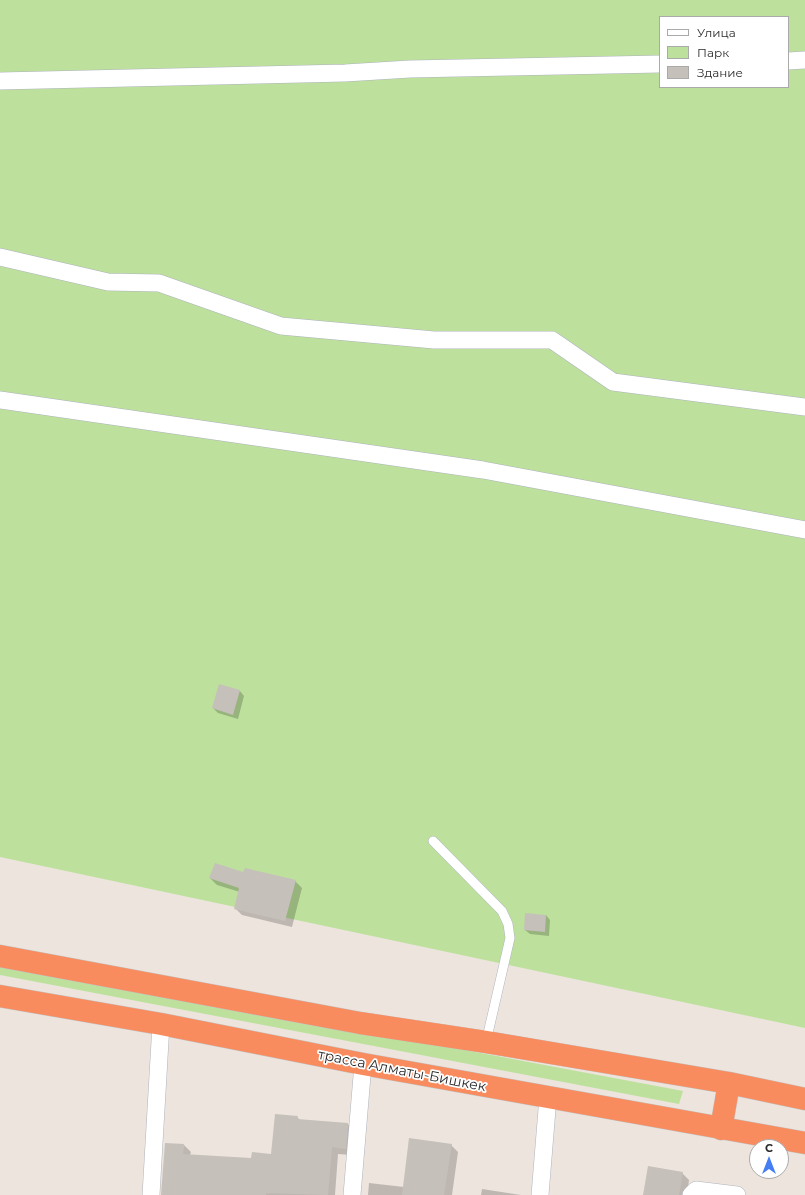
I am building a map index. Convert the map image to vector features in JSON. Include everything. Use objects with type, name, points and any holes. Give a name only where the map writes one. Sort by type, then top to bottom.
[{"type":"highway","points":[[0,956],[360,1023],[486,1042],[729,1083],[805,1099]]},
{"type":"highway","name":"трасса Алматы-Бишкек","points":[[0,996],[161,1024],[363,1064],[805,1143]]},
{"type":"highway","points":[[721,1129],[729,1083]]},
{"type":"street","points":[[789,61],[805,60]]},
{"type":"street","points":[[0,81],[345,73],[410,69],[659,64]]},
{"type":"street","points":[[0,257],[108,282],[159,283],[281,326],[434,340],[552,340],[613,382],[805,407]]},
{"type":"street","points":[[0,400],[483,470],[805,530]]},
{"type":"street","points":[[151,1195],[161,1024]]},
{"type":"street","points":[[352,1195],[363,1064]]},
{"type":"street","points":[[540,1195],[548,1097]]},
{"type":"street","points":[[691,1195],[696,1190],[737,1195]]},
{"type":"lane","points":[[433,841],[502,911],[508,924],[510,938],[486,1042]]},
{"type":"green space","points":[[0,0],[805,0],[805,1028],[0,857]]},
{"type":"green space","points":[[0,964],[683,1091],[679,1104],[0,975]]},
{"type":"building","points":[[219,684],[240,690],[233,715],[212,708]]},
{"type":"building","points":[[215,863],[243,872],[245,868],[296,880],[285,921],[234,909],[239,888],[209,878]]},
{"type":"building","points":[[525,913],[546,915],[545,932],[524,930]]},
{"type":"building","points":[[275,1114],[298,1116],[297,1119],[348,1123],[346,1149],[332,1147],[328,1195],[266,1193],[266,1195],[161,1195],[165,1143],[184,1144],[183,1154],[251,1158],[252,1152],[271,1154]]},
{"type":"building","points":[[409,1138],[452,1144],[444,1195],[402,1195]]},
{"type":"building","points":[[648,1166],[683,1172],[679,1195],[643,1195]]}]
